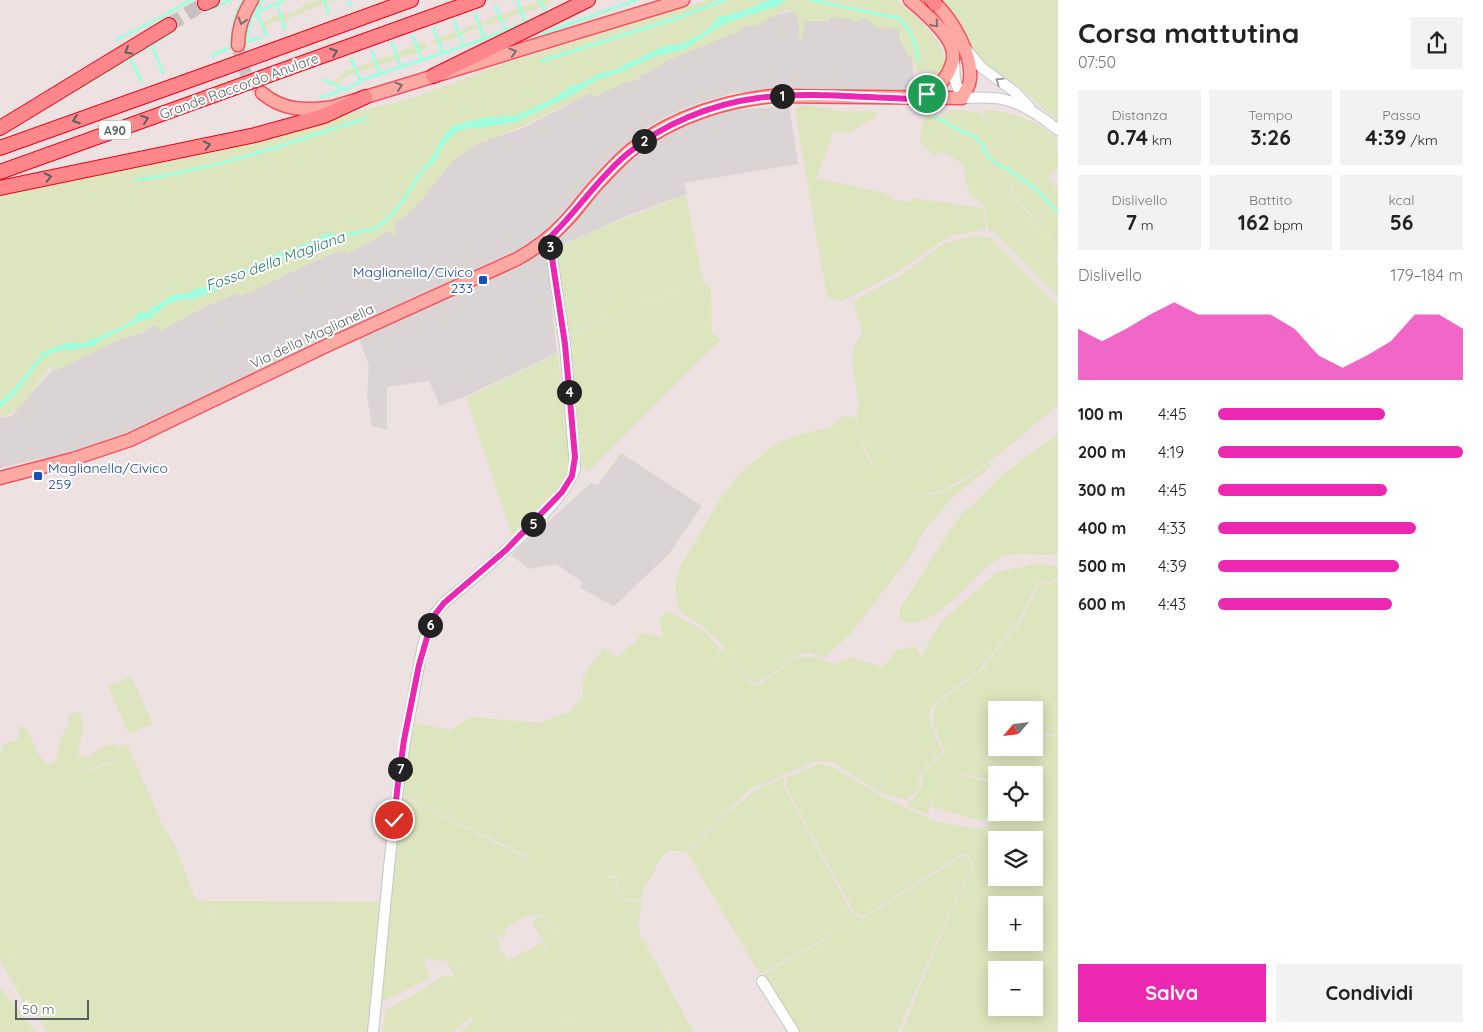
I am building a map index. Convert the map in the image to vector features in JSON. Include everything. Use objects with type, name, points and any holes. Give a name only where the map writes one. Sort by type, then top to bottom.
[{"type":"highway","name":"Grande Raccordo Anulare","points":[[0,148],[411,0]]},
{"type":"highway","name":"Grande Raccordo Anulare","points":[[0,172],[478,0]]},
{"type":"highway","points":[[433,76],[588,0]]},
{"type":"highway","points":[[0,128],[169,25]]},
{"type":"highway","points":[[0,188],[255,135],[324,116],[365,97]]},
{"type":"main road","points":[[238,45],[242,17],[252,0]]},
{"type":"main road","points":[[262,93],[284,106],[303,110],[333,107],[683,0]]},
{"type":"main road","points":[[910,0],[928,16],[948,41],[959,50]]},
{"type":"main road","points":[[933,1],[951,23],[959,50],[970,74],[969,85],[962,98]]},
{"type":"main road","points":[[915,99],[930,92],[939,85],[948,74],[959,50]]},
{"type":"main road","name":"Via della Maglianella","points":[[0,478],[73,459],[130,440],[328,345],[517,259],[549,238],[624,156],[652,136],[685,119],[725,105],[773,96],[962,98]]},
{"type":"street","points":[[959,50],[1015,92],[1035,113]]},
{"type":"street","name":"Via della Maglianella","points":[[962,98],[1000,98],[1018,104],[1035,113],[1058,130]]},
{"type":"street","points":[[373,1032],[398,783],[419,665],[429,626],[435,613],[444,603],[506,550],[562,492],[570,481],[575,468],[565,344],[549,238]]},
{"type":"street","points":[[762,982],[794,1032]]},
{"type":"shaded area","points":[[322,0],[335,0],[288,19],[275,21],[263,27],[261,25],[272,17],[293,12],[305,4]]},
{"type":"shaded area","points":[[542,0],[553,1],[542,7],[514,15],[504,21],[499,21],[489,26],[485,24],[485,21],[490,18]]},
{"type":"shaded area","points":[[708,0],[897,0],[923,24],[940,45],[945,56],[945,66],[937,77],[915,88],[914,84],[932,75],[929,70],[917,72],[913,57],[908,56],[899,38],[900,30],[879,29],[865,18],[855,22],[849,19],[830,17],[829,21],[805,21],[802,41],[798,41],[799,24],[794,13],[791,10],[777,13],[775,17],[767,17],[767,21],[759,25],[743,26],[743,29],[738,32],[664,62],[656,69],[640,76],[640,78],[628,83],[627,81],[593,97],[590,93],[518,128],[475,145],[451,163],[413,210],[393,223],[397,234],[394,236],[390,231],[382,234],[381,237],[347,254],[345,250],[327,256],[241,296],[239,293],[201,309],[161,331],[155,324],[142,333],[121,339],[58,370],[48,368],[22,404],[15,410],[0,417],[0,193],[406,100],[494,67]]},
{"type":"shaded area","points":[[938,0],[1058,0],[1058,122],[1020,87],[983,63],[959,25]]},
{"type":"shaded area","points":[[796,11],[894,21],[903,28],[912,50],[914,90],[799,90],[733,93],[699,103],[669,115],[645,128],[604,164],[554,223],[531,242],[517,250],[242,378],[126,435],[70,452],[0,468],[0,418],[11,416],[55,367],[208,302],[387,232],[420,201],[455,158],[472,144],[519,130],[592,92],[721,36],[773,15]]},
{"type":"shaded area","points":[[479,22],[483,22],[483,27],[432,44],[439,37],[463,30],[470,25],[474,26]]},
{"type":"shaded area","points":[[423,42],[427,45],[426,49],[363,70],[361,73],[345,78],[339,85],[334,83],[346,71],[386,56],[388,57]]},
{"type":"shaded area","points":[[802,105],[840,111],[878,112],[876,117],[849,132],[834,132],[816,178],[889,194],[893,200],[910,202],[912,198],[983,208],[986,230],[953,235],[894,274],[842,301],[827,297],[795,109]]},
{"type":"shaded area","points":[[789,106],[798,164],[684,183],[687,194],[629,215],[560,246],[559,235],[628,161],[654,142],[683,126],[704,118],[736,110]]},
{"type":"shaded area","points":[[951,109],[980,113],[989,121],[981,110],[1013,114],[1041,127],[1058,141],[1056,148],[1058,150],[1058,167],[1048,177],[1058,190],[1058,258],[1053,239],[1012,194],[1012,176],[1010,194],[1053,240],[1058,266],[1058,297],[994,232],[988,230],[986,210],[981,202],[971,197],[963,165],[948,154],[939,152],[933,156],[920,141],[925,111],[938,120]]},
{"type":"shaded area","points":[[686,195],[703,281],[711,289],[712,333],[721,339],[588,472],[585,467],[578,470],[568,357],[573,346],[569,336],[698,283],[568,335],[552,254],[559,247],[606,226]]},
{"type":"shaded area","points":[[976,236],[991,238],[1058,307],[1058,405],[995,457],[959,481],[927,494],[911,493],[921,495],[932,495],[942,492],[962,482],[989,463],[992,466],[955,495],[926,528],[908,559],[870,609],[850,634],[825,657],[809,653],[799,654],[776,672],[757,683],[748,679],[719,641],[701,625],[682,613],[676,599],[675,585],[681,565],[719,501],[737,476],[774,445],[791,437],[830,427],[844,416],[855,417],[867,458],[878,472],[864,446],[856,415],[859,406],[852,360],[854,347],[862,333],[852,302],[900,276],[944,243]]},
{"type":"shaded area","points":[[549,248],[557,353],[464,397],[440,406],[429,381],[387,387],[387,430],[372,426],[367,395],[369,365],[358,337]]},
{"type":"shaded area","points":[[558,353],[568,446],[568,471],[561,486],[512,535],[466,398]]},
{"type":"shaded area","points":[[1058,434],[1058,553],[1043,555],[1021,553],[998,559],[933,616],[909,623],[903,621],[900,618],[899,610],[963,512],[979,499],[1003,474]]},
{"type":"shaded area","points":[[621,453],[702,506],[668,555],[614,606],[580,588],[582,582],[556,564],[529,569],[511,555],[591,483],[598,485]]},
{"type":"shaded area","points":[[1043,563],[1058,568],[1058,576],[1053,581],[1037,584],[1018,622],[979,670],[934,703],[929,714],[931,726],[942,751],[920,774],[919,788],[907,800],[881,793],[832,762],[816,761],[749,790],[686,852],[669,850],[658,862],[652,876],[644,886],[641,900],[621,899],[616,876],[607,857],[606,859],[615,876],[608,876],[607,874],[607,877],[615,878],[620,900],[642,902],[638,925],[642,941],[637,946],[644,940],[693,1032],[686,1032],[682,1027],[684,1032],[670,1032],[678,1026],[676,1026],[669,1032],[551,1032],[582,1013],[549,1032],[461,1032],[474,1020],[472,1016],[452,1032],[383,1032],[386,1010],[429,986],[441,977],[456,977],[449,967],[467,958],[450,966],[442,958],[434,962],[432,957],[424,960],[430,978],[379,1003],[401,796],[531,860],[534,857],[531,858],[402,795],[413,723],[451,730],[472,717],[539,723],[569,712],[583,696],[582,678],[603,648],[619,658],[629,645],[634,646],[641,633],[663,637],[659,619],[668,611],[706,632],[720,650],[715,669],[721,650],[725,650],[740,673],[757,686],[779,672],[795,657],[817,657],[833,664],[853,657],[882,667],[898,650],[915,646],[921,657],[941,622],[997,572]],"holes":[[[530,914],[533,917],[538,914],[543,915],[556,928],[563,925],[556,929],[541,916],[533,920],[546,947],[547,954],[542,942],[508,961],[499,949],[499,941],[495,936],[481,943],[495,934],[498,937],[502,935],[504,937],[507,936],[504,929]]]},
{"type":"shaded area","points":[[1058,580],[1058,735],[1043,734],[1043,701],[988,701],[988,756],[1006,756],[1001,766],[988,766],[988,779],[948,772],[988,782],[987,819],[978,820],[933,807],[929,797],[930,808],[928,814],[907,806],[922,787],[922,774],[945,752],[932,720],[936,704],[982,670],[1021,621],[1039,585]]},
{"type":"shaded area","points":[[131,676],[153,724],[129,734],[108,686]]},
{"type":"shaded area","points":[[75,712],[80,713],[83,717],[78,755],[89,757],[101,748],[114,744],[118,747],[119,758],[119,747],[127,744],[163,826],[175,846],[196,901],[205,901],[214,912],[212,919],[215,911],[206,901],[380,902],[376,960],[367,1032],[46,1032],[32,1003],[25,1005],[0,960],[17,957],[0,959],[0,752],[2,752],[3,744],[16,741],[20,735],[18,729],[21,727],[28,731],[35,749],[48,765],[57,760],[60,741],[69,722],[67,716]],"holes":[[[119,758],[106,765],[60,780]]]},
{"type":"shaded area","points":[[1058,736],[1058,1023],[1056,1032],[902,1032],[947,920],[974,864],[967,855],[962,854],[864,916],[857,914],[786,787],[786,778],[818,764],[831,766],[883,797],[938,822],[982,829],[989,824],[990,821],[1043,821],[1043,766],[1003,766],[1007,756],[1043,756],[1043,737]]},
{"type":"shaded area","points":[[784,778],[784,787],[850,910],[861,919],[760,974],[687,853],[730,811],[754,791]]},
{"type":"shaded area","points":[[963,856],[967,857],[972,865],[946,919],[898,1032],[797,1032],[767,978],[761,976],[862,919]]},
{"type":"shaded area","points":[[0,987],[36,1032],[0,1032]]},
{"type":"water","points":[[769,0],[791,0],[785,1],[779,6],[722,25],[685,49],[657,56],[621,72],[599,79],[570,96],[516,122],[481,128],[469,128],[456,132],[443,146],[435,162],[428,167],[427,163],[432,158],[445,134],[455,126],[481,118],[518,115],[601,73],[615,70],[663,47],[680,45],[711,27],[720,16],[729,16],[734,12],[739,12]]},
{"type":"water","points":[[329,232],[335,234],[336,241],[326,242],[234,279],[217,290],[204,295],[166,305],[151,318],[140,321],[97,342],[97,345],[51,353],[41,360],[17,392],[0,407],[0,402],[39,357],[49,349],[70,341],[81,344],[94,337],[97,338],[134,320],[139,312],[148,313],[152,307],[162,303],[167,298],[205,287],[224,276],[246,270],[269,257],[320,238]]},
{"type":"waterway","points":[[116,40],[190,0]]},
{"type":"waterway","points":[[210,10],[230,0]]},
{"type":"waterway","points":[[213,56],[231,47],[234,23],[244,0]]},
{"type":"waterway","points":[[260,39],[260,37],[246,42],[251,19],[263,0]]},
{"type":"waterway","points":[[258,14],[260,11],[284,0]]},
{"type":"waterway","points":[[324,0],[329,13]]},
{"type":"waterway","points":[[348,0],[351,5]]},
{"type":"waterway","points":[[517,0],[525,22]]},
{"type":"waterway","points":[[540,0],[546,13]]},
{"type":"waterway","points":[[559,7],[572,0]]},
{"type":"waterway","points":[[541,34],[636,0]]},
{"type":"waterway","points":[[542,61],[677,18],[725,0]]},
{"type":"waterway","name":"Fosso della Magliana","points":[[811,0],[898,18],[910,31],[918,60]]},
{"type":"waterway","points":[[277,4],[285,29]]},
{"type":"waterway","points":[[495,6],[506,30]]},
{"type":"waterway","points":[[347,89],[362,80],[473,43],[551,12]]},
{"type":"waterway","points":[[257,14],[267,36]]},
{"type":"waterway","points":[[475,14],[484,38]]},
{"type":"waterway","points":[[454,21],[464,46]]},
{"type":"waterway","points":[[434,29],[443,53]]},
{"type":"waterway","points":[[63,98],[173,32]]},
{"type":"waterway","points":[[413,36],[422,60]]},
{"type":"waterway","points":[[392,43],[401,67]]},
{"type":"waterway","points":[[152,45],[163,73]]},
{"type":"waterway","points":[[372,51],[380,74]]},
{"type":"waterway","points":[[130,58],[142,82]]},
{"type":"waterway","points":[[352,59],[360,81]]},
{"type":"waterway","points":[[324,80],[346,90]]},
{"type":"waterway","points":[[322,97],[337,92],[342,88]]},
{"type":"waterway","name":"Fosso della Magliana","points":[[936,117],[974,136],[982,144],[987,155],[997,164],[1035,188],[1058,212]]},
{"type":"waterway","points":[[136,180],[224,162],[282,146],[367,118]]},
{"type":"waterway","name":"Fosso della Magliana","points":[[332,237],[365,231],[375,228],[382,223],[396,209],[425,167],[430,164]]},
{"type":"tunnel","points":[[169,25],[205,3]]},
{"type":"tunnel","points":[[238,45],[245,71],[252,83],[262,93]]},
{"type":"place","name":"Maglianella/Civico 233","points":[[483,280]]},
{"type":"place","name":"Maglianella/Civico 259","points":[[38,476]]},
{"type":"route","points":[[394,820],[404,740],[419,665],[433,617],[444,603],[531,526],[568,485],[575,468],[565,344],[549,238],[598,183],[636,146],[685,119],[719,106],[773,96],[915,99],[927,94]]}]
